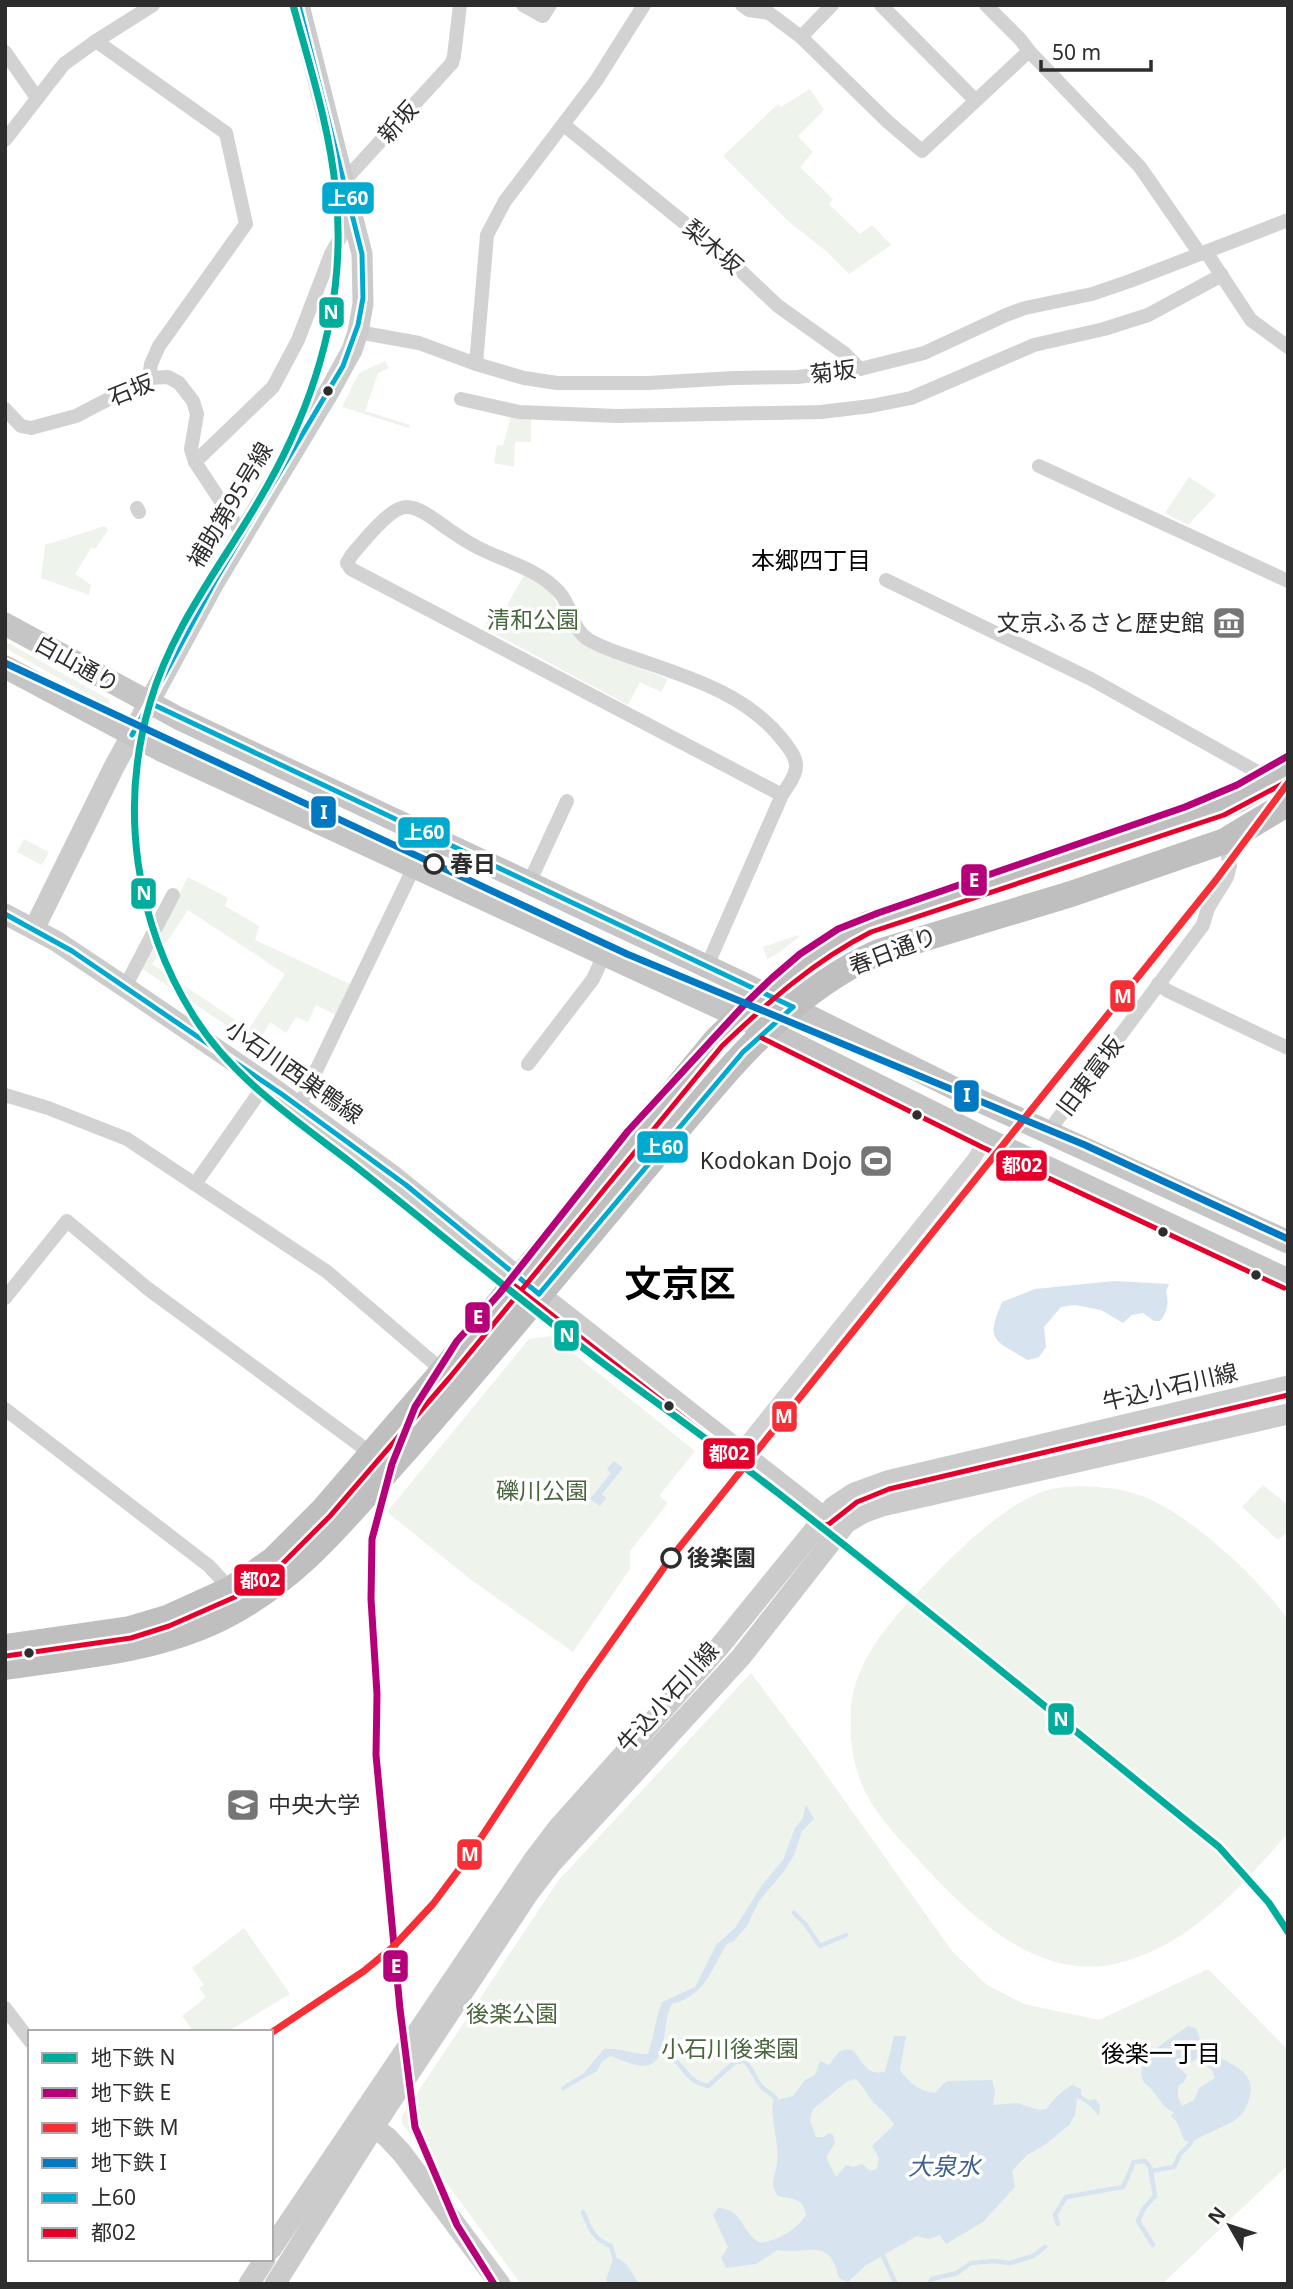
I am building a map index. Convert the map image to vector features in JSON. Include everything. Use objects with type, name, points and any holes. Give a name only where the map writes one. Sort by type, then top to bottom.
[{"type":"highway","name":"春日通り","points":[[5,1647],[130,1629],[275,1586],[323,1544],[437,1415],[530,1286],[711,1046],[764,994],[818,951],[867,924],[1170,825],[1283,780]]},
{"type":"highway","name":"春日通り","points":[[5,1667],[152,1644],[198,1628],[237,1598],[264,1568],[289,1546],[443,1371],[530,1286],[743,1052],[793,1007],[838,973],[879,952],[1072,894],[1225,841],[1288,803]]},
{"type":"main road","name":"補助第95号線","points":[[34,929],[132,735],[243,535],[337,378],[358,332],[363,304],[363,270],[344,181],[299,5]]},
{"type":"main road","name":"白山通り","points":[[5,624],[150,703],[793,1007],[1048,1132],[1288,1242]]},
{"type":"main road","name":"白山通り","points":[[5,667],[132,735],[740,1017],[986,1139],[1288,1280]]},
{"type":"main road","name":"小石川西巣鴨線","points":[[5,914],[34,929],[125,987],[299,1106],[406,1185],[832,1523]]},
{"type":"main road","name":"牛込小石川線","points":[[273,2246],[366,2122],[550,1865],[741,1657],[832,1523],[833,1507],[854,1493],[887,1481],[1288,1386]]},
{"type":"main road","name":"牛込小石川線","points":[[832,1523],[883,1506],[1288,1413]]},
{"type":"main road","name":"牛込小石川線","points":[[275,2284],[366,2122]]},
{"type":"main road","points":[[366,2122],[402,2152],[500,2284]]},
{"type":"main road","points":[[248,2284],[264,2261]]},
{"type":"street","points":[[5,140],[64,64],[153,5]]},
{"type":"street","name":"新坂","points":[[344,181],[452,63],[460,5]]},
{"type":"street","points":[[523,5],[543,16],[550,5]]},
{"type":"street","points":[[476,364],[487,235],[505,201],[596,81],[644,5]]},
{"type":"street","points":[[742,5],[749,10],[769,13],[801,37],[888,122],[922,151],[1029,51]]},
{"type":"street","points":[[801,37],[832,5]]},
{"type":"street","points":[[881,5],[975,100]]},
{"type":"street","points":[[986,5],[1140,167],[1222,275],[1251,320],[1288,347]]},
{"type":"street","points":[[96,41],[226,133],[246,224],[159,346],[151,364],[149,378]]},
{"type":"street","points":[[5,52],[37,98]]},
{"type":"street","name":"梨木坂","points":[[564,125],[725,256],[778,306],[844,353],[860,369]]},
{"type":"street","points":[[243,535],[195,462],[273,387],[298,340],[331,254],[352,215]]},
{"type":"street","name":"菊坂","points":[[358,332],[419,343],[524,378],[557,383],[648,383],[797,377],[860,369],[924,353],[1025,308],[1092,293],[1288,220]]},
{"type":"street","points":[[461,399],[519,412],[617,416],[821,412],[870,406],[911,398],[1034,345],[1104,329],[1148,315],[1222,275]]},
{"type":"street","name":"石坂","points":[[5,409],[21,426],[31,428],[76,416],[149,378],[168,377],[179,383],[193,401],[197,414],[191,449],[195,462]]},
{"type":"street","points":[[1039,466],[1288,581]]},
{"type":"street","points":[[707,966],[782,795],[795,772],[796,764],[792,752],[781,738],[736,699],[704,683],[589,640],[576,629],[566,602],[558,590],[535,573],[474,546],[418,509],[406,507],[394,511],[351,556],[348,563],[351,569],[782,795]]},
{"type":"street","points":[[886,580],[1091,679],[1283,780]]},
{"type":"street","points":[[529,883],[568,801]]},
{"type":"street","points":[[299,1106],[429,836]]},
{"type":"street","name":"旧東富坂","points":[[1048,1132],[1203,925],[1208,908],[1227,877],[1230,866],[1225,841]]},
{"type":"street","points":[[125,987],[173,895]]},
{"type":"street","points":[[528,1064],[593,979],[604,954]]},
{"type":"street","points":[[1158,984],[1288,1048]]},
{"type":"street","points":[[195,1184],[266,1083]]},
{"type":"street","points":[[5,1095],[48,1108],[127,1139],[326,1271],[443,1371]]},
{"type":"street","points":[[740,1451],[974,1159],[986,1139]]},
{"type":"street","points":[[5,1298],[67,1221],[69,1226],[147,1288],[372,1454]]},
{"type":"street","points":[[5,1409],[209,1566],[237,1598]]},
{"type":"street","points":[[5,2008],[28,2038]]},
{"type":"green space","points":[[810,89],[824,110],[798,136],[813,152],[800,167],[833,199],[829,204],[860,234],[872,225],[891,245],[849,274],[826,251],[788,221],[723,156],[778,104],[781,107]]},
{"type":"green space","points":[[385,361],[389,368],[378,373],[365,411],[410,425],[409,428],[342,407],[359,373]]},
{"type":"green space","points":[[511,415],[531,417],[531,442],[515,442],[514,467],[494,463],[497,445],[503,446]]},
{"type":"green space","points":[[1189,477],[1216,495],[1188,525],[1165,513]]},
{"type":"green space","points":[[105,526],[108,530],[95,549],[91,548],[75,574],[91,585],[89,595],[41,578],[45,545]]},
{"type":"green space","name":"清和公園","points":[[524,575],[550,591],[574,635],[620,660],[668,679],[661,692],[640,682],[628,705],[484,628],[492,612],[501,616]]},
{"type":"green space","points":[[5,641],[110,700],[108,706],[5,648]]},
{"type":"green space","points":[[24,839],[49,852],[42,865],[17,852]]},
{"type":"green space","points":[[188,877],[228,898],[225,906],[259,926],[255,940],[350,984],[336,1015],[316,1005],[308,1022],[296,1017],[286,1033],[270,1022],[257,1046],[141,968]],"holes":[[[188,910],[285,974],[249,1029],[152,964]]]},
{"type":"green space","points":[[798,935],[799,937],[767,959],[763,947]]},
{"type":"green space","name":"礫川公園","points":[[552,1336],[695,1451],[659,1496],[668,1503],[630,1551],[630,1569],[573,1652],[470,1579],[387,1512],[529,1339]]},
{"type":"green space","points":[[1263,1485],[1288,1505],[1288,1532],[1278,1540],[1242,1507]]},
{"type":"green space","points":[[1080,1486],[1110,1488],[1139,1495],[1178,1515],[1241,1566],[1288,1620],[1288,1833],[1232,1894],[1189,1930],[1141,1956],[1114,1964],[1084,1966],[1056,1962],[1028,1952],[1002,1937],[934,1877],[874,1807],[857,1769],[850,1727],[855,1686],[863,1666],[885,1630],[928,1582],[977,1534],[1005,1512],[1048,1490]]},
{"type":"green space","name":"小石川後楽園","points":[[751,1673],[952,1951],[987,1985],[1024,2004],[1099,2020],[1208,1969],[1288,2050],[1288,2165],[1163,2283],[521,2284],[402,2123],[402,2116],[558,1881]]},
{"type":"green space","points":[[244,1928],[290,1994],[230,2030],[192,2030],[182,2016],[206,1997],[199,1988],[204,1985],[192,1968]]},
{"type":"water","points":[[1114,1281],[1169,1284],[1166,1291],[1167,1307],[1160,1321],[1154,1321],[1143,1313],[1132,1315],[1123,1323],[1101,1310],[1075,1305],[1061,1307],[1044,1327],[1046,1347],[1039,1357],[1028,1360],[996,1338],[994,1325],[1002,1302],[1035,1289]]},
{"type":"water","points":[[614,1461],[623,1468],[602,1494],[606,1498],[600,1506],[590,1499],[611,1473],[607,1469]]},
{"type":"water","points":[[806,1805],[814,1819],[802,1831],[794,1855],[759,1901],[747,1926],[734,1941],[727,1944],[706,1981],[693,1994],[672,2004],[663,2046],[654,2063],[645,2066],[632,2064],[610,2056],[602,2062],[597,2071],[562,2091],[561,2087],[584,2073],[604,2049],[648,2054],[662,2002],[695,1987],[716,1945],[735,1928],[762,1885],[783,1860],[795,1828],[803,1818]]},
{"type":"water","points":[[1188,2026],[1196,2028],[1205,2048],[1245,2074],[1251,2091],[1246,2107],[1237,2118],[1191,2143],[1184,2140],[1177,2122],[1171,2116],[1174,2113],[1164,2106],[1145,2083],[1141,2073],[1148,2057]],"holes":[[[1197,2059],[1212,2070],[1215,2078],[1199,2088],[1194,2100],[1182,2106],[1178,2097],[1178,2086],[1184,2082],[1187,2075],[1179,2068]]]},
{"type":"water","name":"大泉水","points":[[894,2036],[906,2036],[900,2070],[919,2088],[935,2093],[948,2081],[992,2080],[995,2091],[993,2105],[1017,2103],[1039,2110],[1046,2109],[1059,2094],[1072,2085],[1081,2089],[1081,2095],[1088,2100],[1095,2099],[1100,2105],[1099,2116],[1077,2098],[1075,2115],[1069,2125],[1027,2155],[1012,2171],[1015,2187],[983,2222],[946,2244],[940,2235],[929,2239],[917,2236],[866,2265],[848,2282],[839,2278],[835,2264],[829,2256],[823,2251],[815,2250],[777,2250],[756,2264],[726,2268],[721,2258],[728,2247],[713,2215],[718,2208],[733,2212],[750,2234],[761,2243],[786,2234],[806,2215],[800,2202],[778,2196],[774,2188],[778,2157],[773,2101],[793,2096],[805,2080],[815,2075],[820,2061],[829,2065],[842,2051],[854,2051],[869,2070],[885,2072]],"holes":[[[856,2079],[894,2125],[872,2146],[879,2158],[877,2169],[870,2171],[862,2164],[853,2167],[846,2165],[836,2177],[826,2157],[835,2143],[833,2135],[829,2133],[824,2137],[816,2137],[810,2120],[813,2109],[848,2081]]]},
{"type":"water","points":[[614,2257],[626,2265],[639,2284],[607,2284],[606,2279]]},
{"type":"waterway","points":[[794,1913],[820,1946],[846,1935]]},
{"type":"waterway","points":[[660,2054],[675,2060],[693,2080],[708,2086],[735,2062],[744,2061],[759,2084],[776,2099]]},
{"type":"waterway","points":[[1151,2171],[1174,2167],[1180,2154],[1191,2143]]},
{"type":"waterway","points":[[1058,2224],[1055,2215],[1066,2197],[1123,2187],[1134,2162],[1145,2161],[1150,2167],[1155,2196],[1144,2208],[1138,2221],[1153,2245]]},
{"type":"waterway","points":[[583,2212],[593,2233],[600,2241],[611,2246],[614,2257]]},
{"type":"waterway","points":[[929,2284],[932,2279],[957,2273],[971,2263],[1010,2263],[1033,2256],[1045,2247]]},
{"type":"waterway","points":[[883,2256],[896,2284]]},
{"type":"metro line","name":"N","points":[[293,5],[319,98],[333,169],[338,234],[336,274],[322,354],[295,430],[258,502],[183,624],[159,676],[150,703],[135,783],[138,863],[157,942],[173,979],[208,1037],[264,1095],[604,1364],[834,1537],[1219,1847],[1269,1903],[1288,1932]]},
{"type":"metro line","name":"I","points":[[5,663],[627,954],[1085,1145],[1288,1239]]},
{"type":"metro line","name":"E","points":[[494,2284],[457,2225],[415,2127],[400,2009],[376,1755],[377,1694],[371,1599],[372,1539],[392,1464],[415,1407],[457,1341],[499,1294],[628,1131],[745,1004],[800,954],[838,929],[1185,807],[1237,785],[1288,756]]},
{"type":"metro line","name":"M","points":[[273,2032],[364,1971],[393,1947],[433,1904],[469,1856],[584,1681],[670,1559],[1216,880],[1288,783]]},
{"type":"transit line","name":"上60","points":[[132,735],[215,581],[343,366],[358,325],[363,298],[362,254],[299,5]]},
{"type":"transit line","name":"上60","points":[[150,703],[793,1007]]},
{"type":"transit line","name":"都02","points":[[6,1656],[131,1638],[169,1626],[235,1597],[279,1567],[330,1516],[450,1377],[722,1046],[774,998],[830,956],[871,932],[1224,815],[1288,781]]},
{"type":"transit line","name":"上60","points":[[5,914],[72,951],[283,1095],[406,1185],[539,1294]]},
{"type":"transit line","name":"上60","points":[[539,1294],[743,1052],[793,1007]]},
{"type":"transit line","name":"都02","points":[[762,1038],[982,1147],[1284,1288]]},
{"type":"transit line","name":"都02","points":[[515,1286],[822,1526],[829,1524],[857,1502],[889,1489],[1288,1395]]},
{"type":"place","name":"文京ふるさと歴史館","points":[[1229,623]]},
{"type":"place","name":"春日","points":[[434,864]]},
{"type":"place","name":"Kodokan Dojo","points":[[876,1161]]},
{"type":"place","name":"後楽園","points":[[671,1558]]},
{"type":"place","name":"中央大学","points":[[243,1805]]},
{"type":"district","name":"本郷四丁目","points":[[811,561]]},
{"type":"district","name":"文京区","points":[[680,1284]]},
{"type":"district","name":"後楽一丁目","points":[[1161,2054]]},
{"type":"park label","name":"後楽公園","points":[[512,2014]]}]
